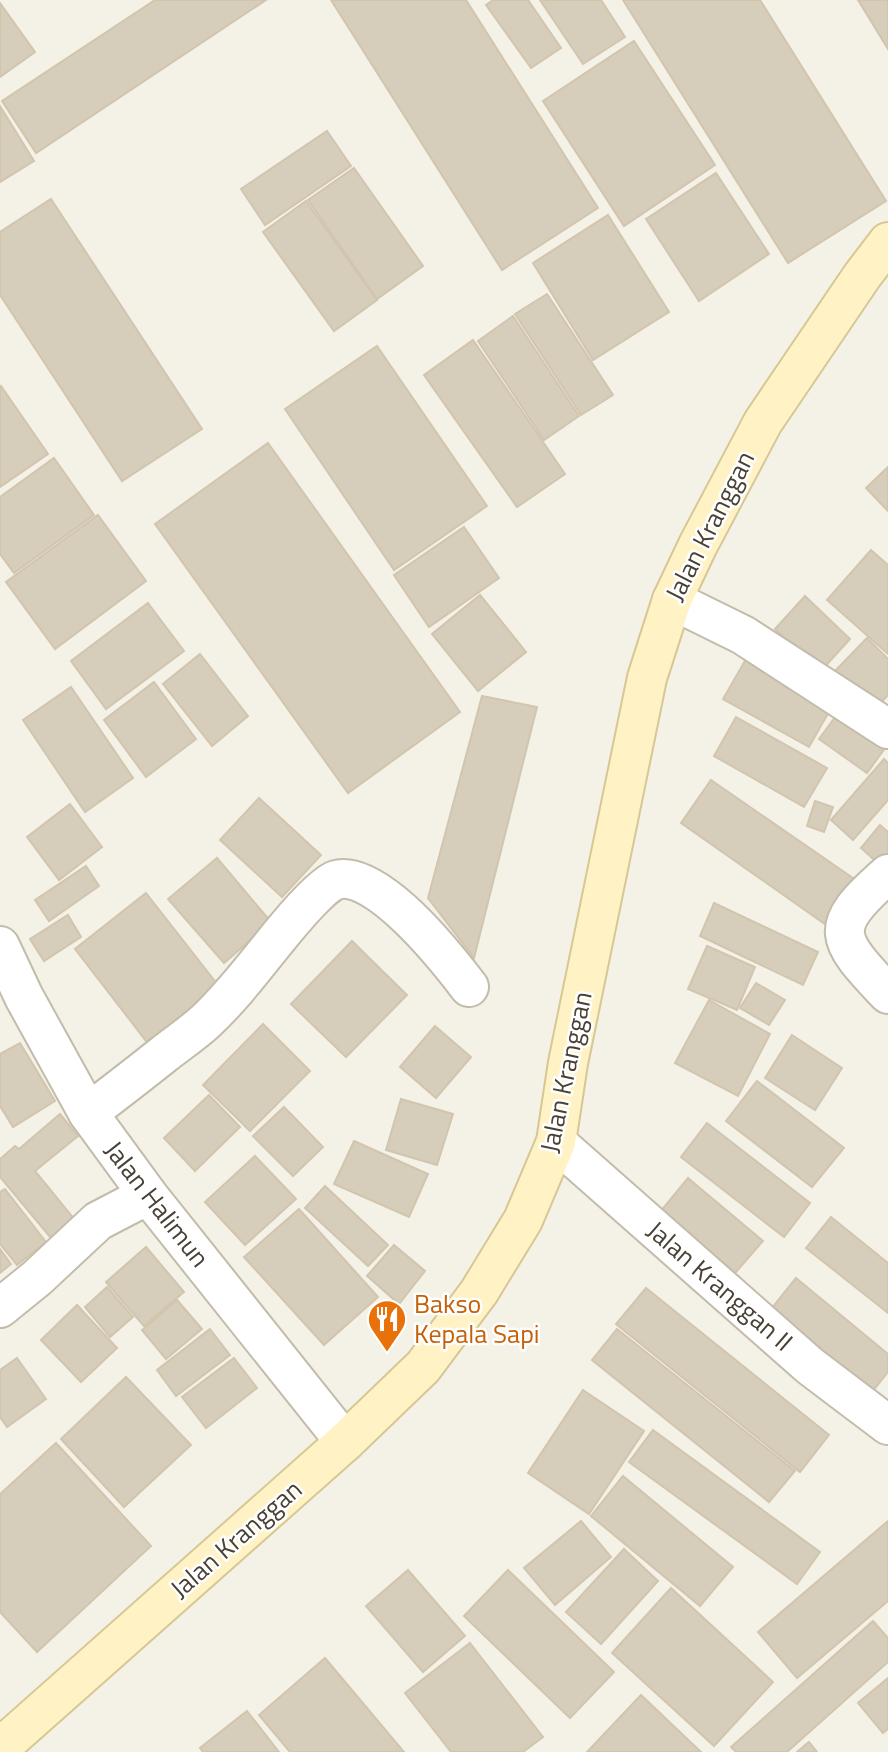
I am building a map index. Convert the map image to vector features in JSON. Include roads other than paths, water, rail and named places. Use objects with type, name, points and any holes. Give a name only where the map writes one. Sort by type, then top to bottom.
[{"type":"main road","name":"Jalan Kranggan","points":[[0,1748],[345,1442],[422,1367],[479,1292],[523,1220],[556,1142],[568,1063],[647,678],[672,600],[763,422],[862,276],[888,243]]},
{"type":"street","points":[[672,600],[744,635],[888,729]]},
{"type":"street","points":[[888,874],[854,906],[845,921],[846,944],[857,961],[888,994]]},
{"type":"street","points":[[88,1113],[204,1023],[229,998],[290,922],[315,896],[336,880],[355,880],[369,885],[397,906],[470,987]]},
{"type":"street","name":"Jalan Halimun","points":[[0,946],[12,1005],[148,1195],[345,1442]]},
{"type":"street","name":"Jalan Kranggan II","points":[[556,1142],[810,1366],[888,1425]]},
{"type":"street","points":[[0,1308],[98,1222],[148,1195]]},
{"type":"place","name":"Bakso Kepala Sapi","points":[[387,1353]]}]
